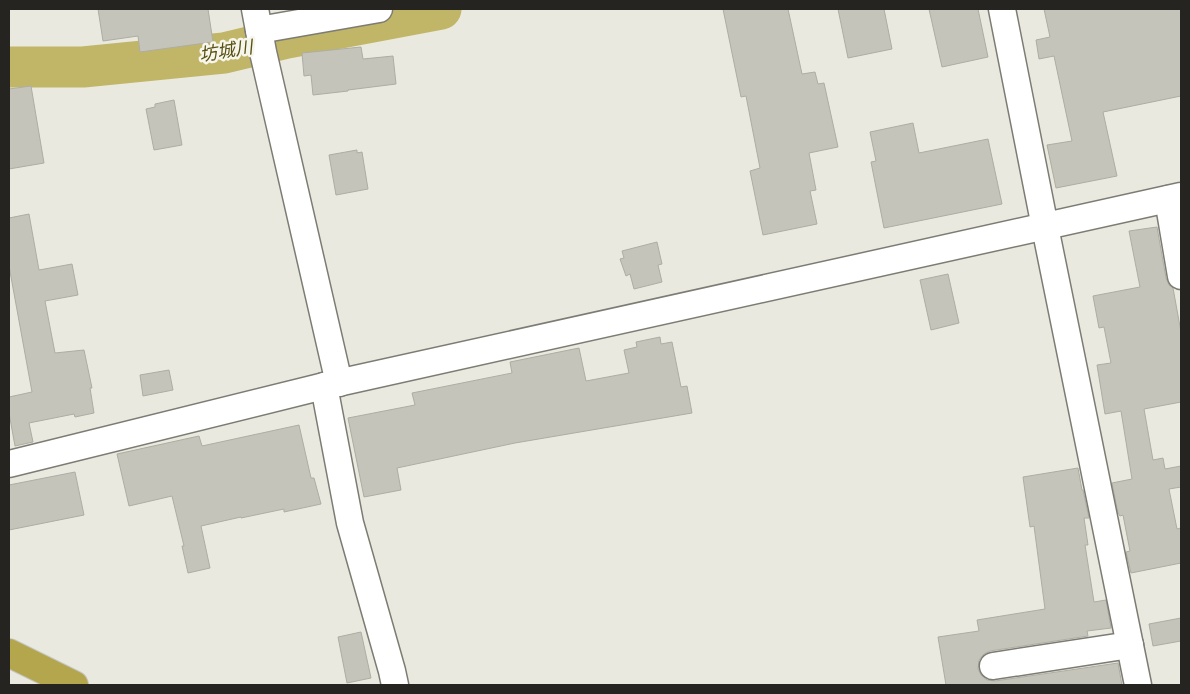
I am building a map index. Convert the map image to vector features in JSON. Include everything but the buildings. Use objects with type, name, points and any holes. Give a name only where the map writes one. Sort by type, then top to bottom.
[{"type":"highway","points":[[9,653],[74,685]]},
{"type":"street","points":[[379,9],[260,33],[332,384],[350,523],[395,685]]},
{"type":"street","points":[[1002,9],[1138,685]]},
{"type":"street","points":[[9,464],[332,384],[1174,198],[1181,276]]},
{"type":"street","points":[[993,666],[1130,645]]},
{"type":"waterway","name":"坊城川","points":[[9,67],[83,67],[224,53],[287,38],[441,9]]}]
